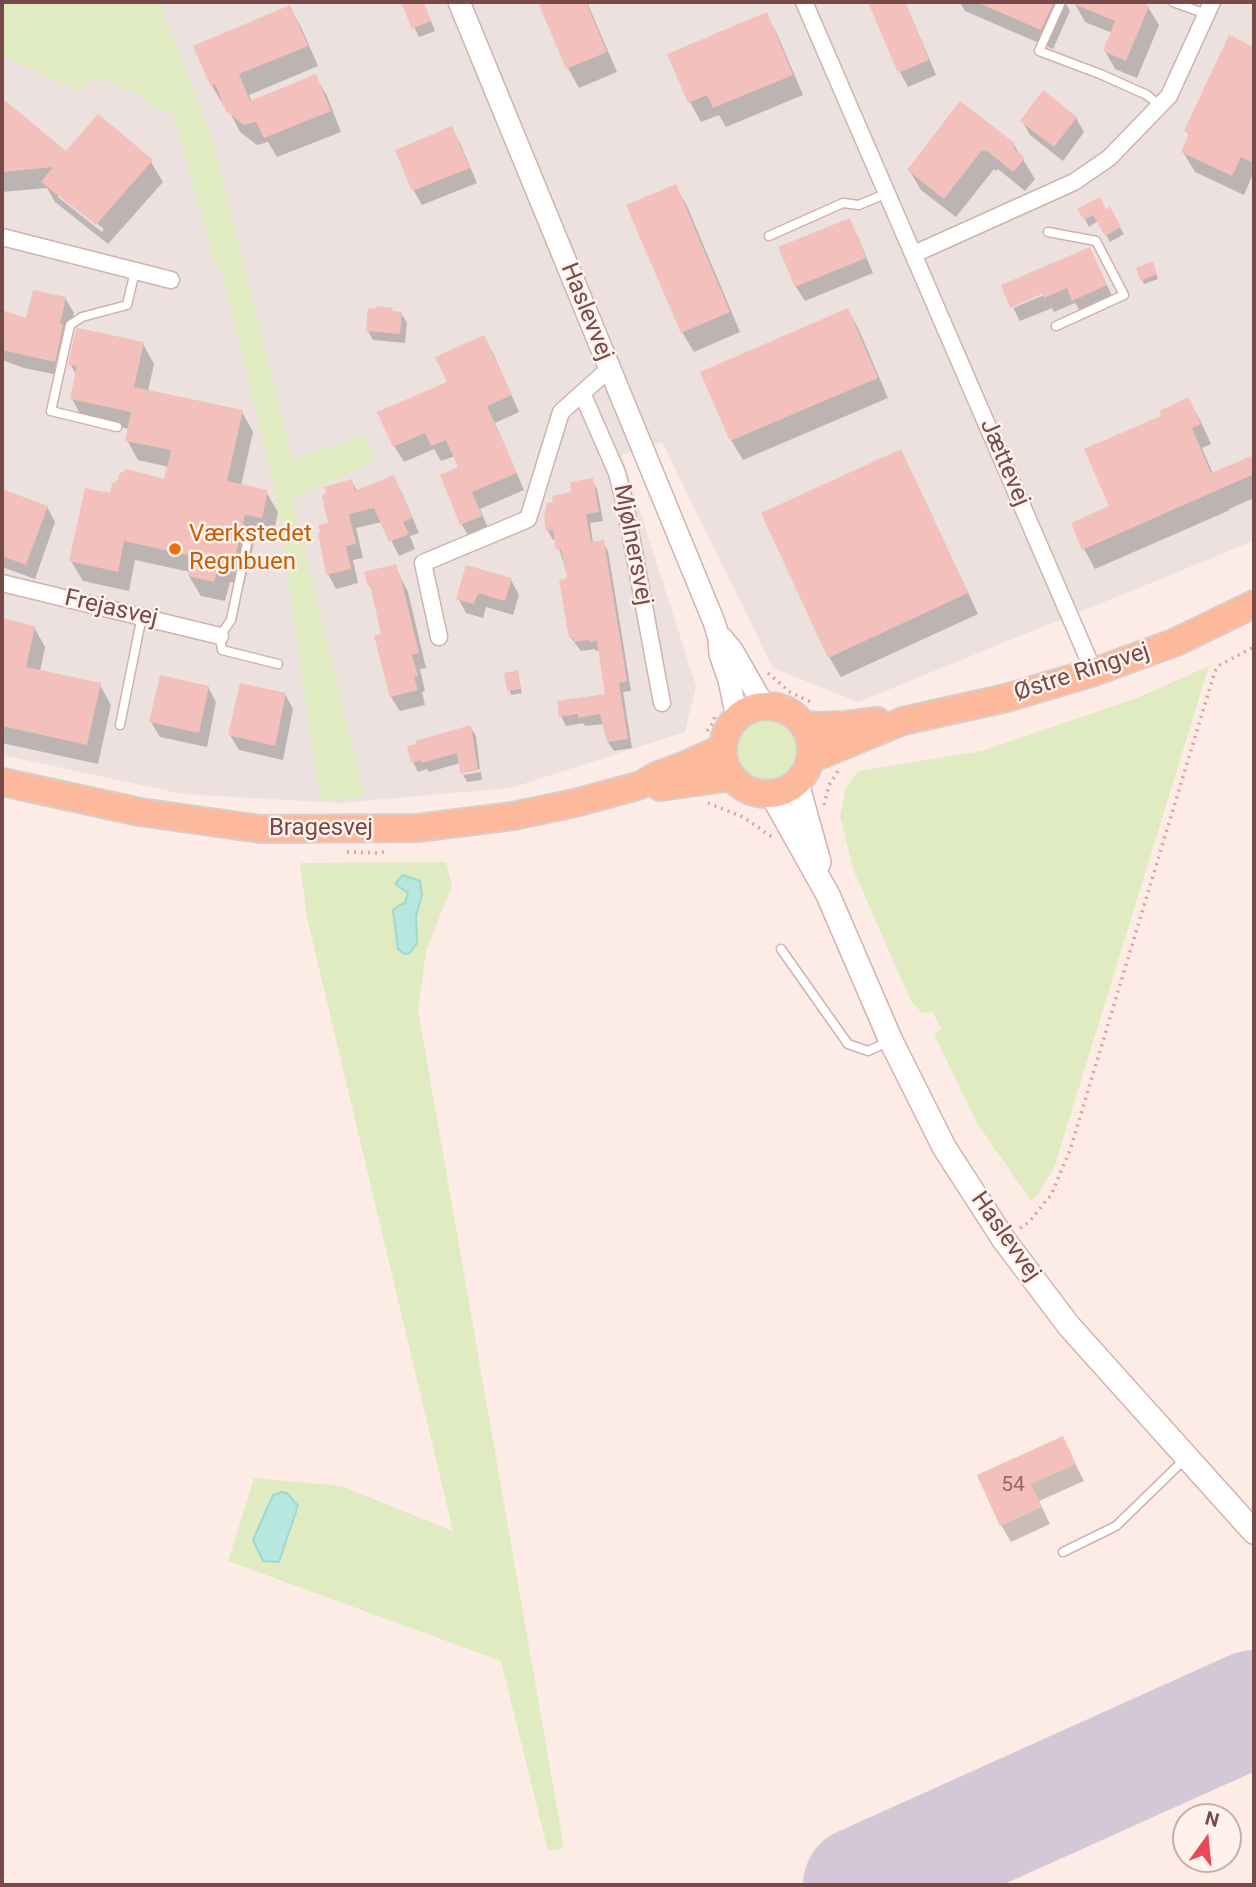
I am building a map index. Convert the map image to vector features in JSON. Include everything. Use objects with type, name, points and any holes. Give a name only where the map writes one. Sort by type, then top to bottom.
[{"type":"main road","name":"Østre Ringvej","points":[[811,759],[903,721],[1006,698],[1094,672],[1176,642],[1254,604]]},
{"type":"main road","points":[[764,706],[811,715],[811,759],[806,772],[786,791],[772,795],[757,794],[743,788],[732,777],[713,742],[727,732],[727,711],[745,712],[764,706]]},
{"type":"main road","name":"Østre Ringvej","points":[[811,715],[820,726],[903,721]]},
{"type":"main road","name":"Bragesvej","points":[[2,782],[140,812],[260,829],[417,828],[513,816],[641,785],[688,764],[713,742]]},
{"type":"main road","name":"Bragesvej","points":[[641,785],[659,787],[732,777]]},
{"type":"main road","name":"Haslevvej","points":[[797,783],[828,895]]},
{"type":"main road","name":"Haslevvej","points":[[772,795],[828,895],[891,1041],[944,1147],[1004,1240],[1069,1326],[1254,1532]]},
{"type":"street","name":"Haslevvej","points":[[459,2],[714,622],[764,706]]},
{"type":"street","name":"Jættevej","points":[[804,2],[1094,672]]},
{"type":"street","points":[[914,254],[1074,182],[1109,158],[1169,96],[1209,8]]},
{"type":"street","points":[[2,237],[171,280]]},
{"type":"street","points":[[439,637],[423,563],[528,519],[561,412],[610,369]]},
{"type":"street","name":"Mjølnersvej","points":[[582,393],[617,473],[662,703]]},
{"type":"street","name":"Frejasvej","points":[[2,583],[220,636]]},
{"type":"street","name":"Haslevvej","points":[[714,622],[720,654],[729,680],[727,711]]},
{"type":"lane","points":[[1061,2],[1039,51],[1147,95],[1160,106]]},
{"type":"lane","points":[[1173,2],[1209,8]]},
{"type":"lane","points":[[769,236],[843,203],[859,205],[887,193]]},
{"type":"lane","points":[[1048,232],[1096,241],[1124,295],[1056,326]]},
{"type":"lane","points":[[117,427],[51,411],[71,325],[82,317],[127,305],[135,271]]},
{"type":"lane","points":[[248,539],[231,620],[220,636],[222,650],[278,664]]},
{"type":"lane","points":[[120,725],[142,616]]},
{"type":"lane","points":[[781,949],[848,1044],[868,1051],[891,1041]]},
{"type":"lane","points":[[1063,1552],[1116,1526],[1186,1458]]},
{"type":"path","points":[[1004,1240],[1029,1222],[1051,1195],[1070,1150],[1215,671],[1220,665],[1254,647]]},
{"type":"path","points":[[761,667],[811,715]]},
{"type":"path","points":[[713,742],[713,723],[727,711]]},
{"type":"path","points":[[824,804],[829,785],[842,766]]},
{"type":"shaded area","points":[[2,2],[1254,2],[1254,541],[858,702],[773,668],[662,442],[622,455],[696,686],[685,732],[511,788],[338,803],[183,794],[2,755]]},
{"type":"green space","points":[[2,2],[160,2],[211,135],[293,459],[365,434],[376,461],[292,498],[365,796],[320,801],[276,496],[223,275],[212,253],[173,113],[153,107],[141,96],[95,76],[79,90],[2,55]]},
{"type":"green space","points":[[1209,666],[1054,1168],[1031,1201],[977,1123],[934,1034],[941,1029],[933,1012],[922,1013],[911,1001],[853,869],[840,816],[846,788],[858,771],[982,751],[1137,698]]},
{"type":"green space","points":[[768,719],[786,725],[794,733],[800,751],[794,769],[786,777],[768,783],[750,777],[742,769],[736,751],[742,733],[750,725]]},
{"type":"green space","points":[[446,862],[452,885],[426,951],[418,1010],[564,1848],[548,1851],[501,1661],[228,1561],[254,1478],[341,1486],[453,1531],[307,918],[300,863]]},
{"type":"water","points":[[403,875],[420,881],[422,895],[416,916],[417,943],[410,953],[404,954],[398,949],[393,910],[405,903],[408,893],[395,884]]},
{"type":"water","points":[[287,1493],[298,1506],[279,1562],[263,1561],[253,1540],[273,1495]]},
{"type":"building","points":[[401,2],[423,2],[431,21],[412,29]]},
{"type":"building","points":[[538,2],[586,2],[607,52],[566,69]]},
{"type":"building","points":[[868,2],[905,2],[929,60],[898,73]]},
{"type":"building","points":[[976,2],[1054,2],[1041,30]]},
{"type":"building","points":[[1069,2],[1140,2],[1149,6],[1126,61],[1103,51],[1115,21]]},
{"type":"building","points":[[290,5],[308,46],[239,74],[250,101],[316,74],[331,111],[264,138],[256,122],[244,125],[226,111],[215,84],[211,87],[193,46]]},
{"type":"building","points":[[767,12],[793,75],[713,108],[707,95],[688,103],[667,54]]},
{"type":"building","points":[[1229,35],[1254,47],[1254,163],[1241,157],[1232,176],[1181,152],[1189,134],[1184,131]]},
{"type":"building","points":[[1043,90],[1077,117],[1054,147],[1020,121]]},
{"type":"building","points":[[2,98],[66,151],[98,114],[153,160],[96,225],[41,182],[53,167],[2,172]]},
{"type":"building","points":[[960,101],[1016,144],[1013,148],[1025,158],[1013,172],[986,150],[982,150],[944,199],[907,170]]},
{"type":"building","points":[[452,126],[470,168],[412,191],[395,150]]},
{"type":"building","points":[[676,184],[730,312],[681,333],[626,205]]},
{"type":"building","points":[[1100,197],[1106,209],[1110,207],[1121,227],[1105,236],[1093,215],[1084,220],[1077,209]]},
{"type":"building","points":[[850,218],[866,258],[795,287],[778,247]]},
{"type":"building","points":[[1090,247],[1107,285],[1072,301],[1067,288],[1044,298],[1042,294],[1010,308],[1001,285]]},
{"type":"building","points":[[1153,261],[1157,274],[1140,281],[1136,268]]},
{"type":"building","points":[[33,290],[66,297],[55,362],[2,350],[2,310],[26,318]]},
{"type":"building","points":[[376,306],[402,312],[400,334],[366,331],[368,308],[376,309]]},
{"type":"building","points":[[848,308],[878,378],[730,441],[700,372]]},
{"type":"building","points":[[78,328],[144,342],[134,387],[243,410],[227,481],[268,490],[262,518],[245,515],[233,566],[219,563],[214,582],[188,576],[192,556],[124,541],[118,572],[69,561],[85,488],[110,493],[112,484],[119,479],[118,475],[126,469],[164,479],[171,450],[125,441],[131,412],[70,399],[77,366],[68,365]]},
{"type":"building","points":[[484,335],[512,395],[487,406],[517,473],[472,492],[482,516],[460,525],[440,475],[458,467],[446,440],[431,446],[425,433],[393,447],[377,412],[447,382],[435,357]]},
{"type":"building","points":[[1189,397],[1201,424],[1192,428],[1211,473],[1254,455],[1254,474],[1082,550],[1071,523],[1109,506],[1084,449],[1161,416],[1159,411]]},
{"type":"building","points":[[901,449],[968,593],[828,658],[761,513]]},
{"type":"building","points":[[394,475],[412,518],[403,522],[409,534],[389,542],[374,508],[349,514],[356,544],[346,546],[351,569],[326,575],[318,533],[318,525],[328,523],[322,496],[326,493],[324,487],[352,479],[355,491]]},
{"type":"building","points":[[593,478],[599,512],[586,514],[591,542],[604,540],[627,681],[619,683],[628,739],[607,742],[600,714],[578,718],[578,714],[559,717],[557,701],[605,694],[597,641],[574,642],[573,637],[569,638],[559,580],[567,578],[561,549],[556,550],[553,530],[546,531],[544,517],[547,503],[553,502],[552,496],[571,492],[570,482]]},
{"type":"building","points":[[2,489],[48,506],[26,565],[2,556]]},
{"type":"building","points":[[396,564],[419,653],[412,655],[418,676],[414,677],[418,690],[390,697],[374,636],[381,634],[370,585],[367,585],[364,572]]},
{"type":"building","points":[[466,565],[512,578],[505,601],[478,593],[474,604],[456,599]]},
{"type":"building","points":[[2,618],[35,626],[26,667],[101,683],[87,745],[2,726]]},
{"type":"building","points":[[518,670],[521,689],[507,691],[504,673]]},
{"type":"building","points":[[160,675],[209,686],[199,733],[149,722]]},
{"type":"building","points":[[240,683],[286,693],[275,746],[228,735]]},
{"type":"building","points":[[471,725],[478,771],[460,773],[457,753],[422,763],[421,760],[411,763],[407,746],[416,744],[415,741]]},
{"type":"building","points":[[1063,1436],[1076,1464],[1031,1484],[1042,1507],[1000,1526],[977,1475]]},
{"type":"runway","points":[[861,1885],[1254,1708]]},
{"type":"place","name":"Værkstedet Regnbuen","points":[[175,549]]}]
